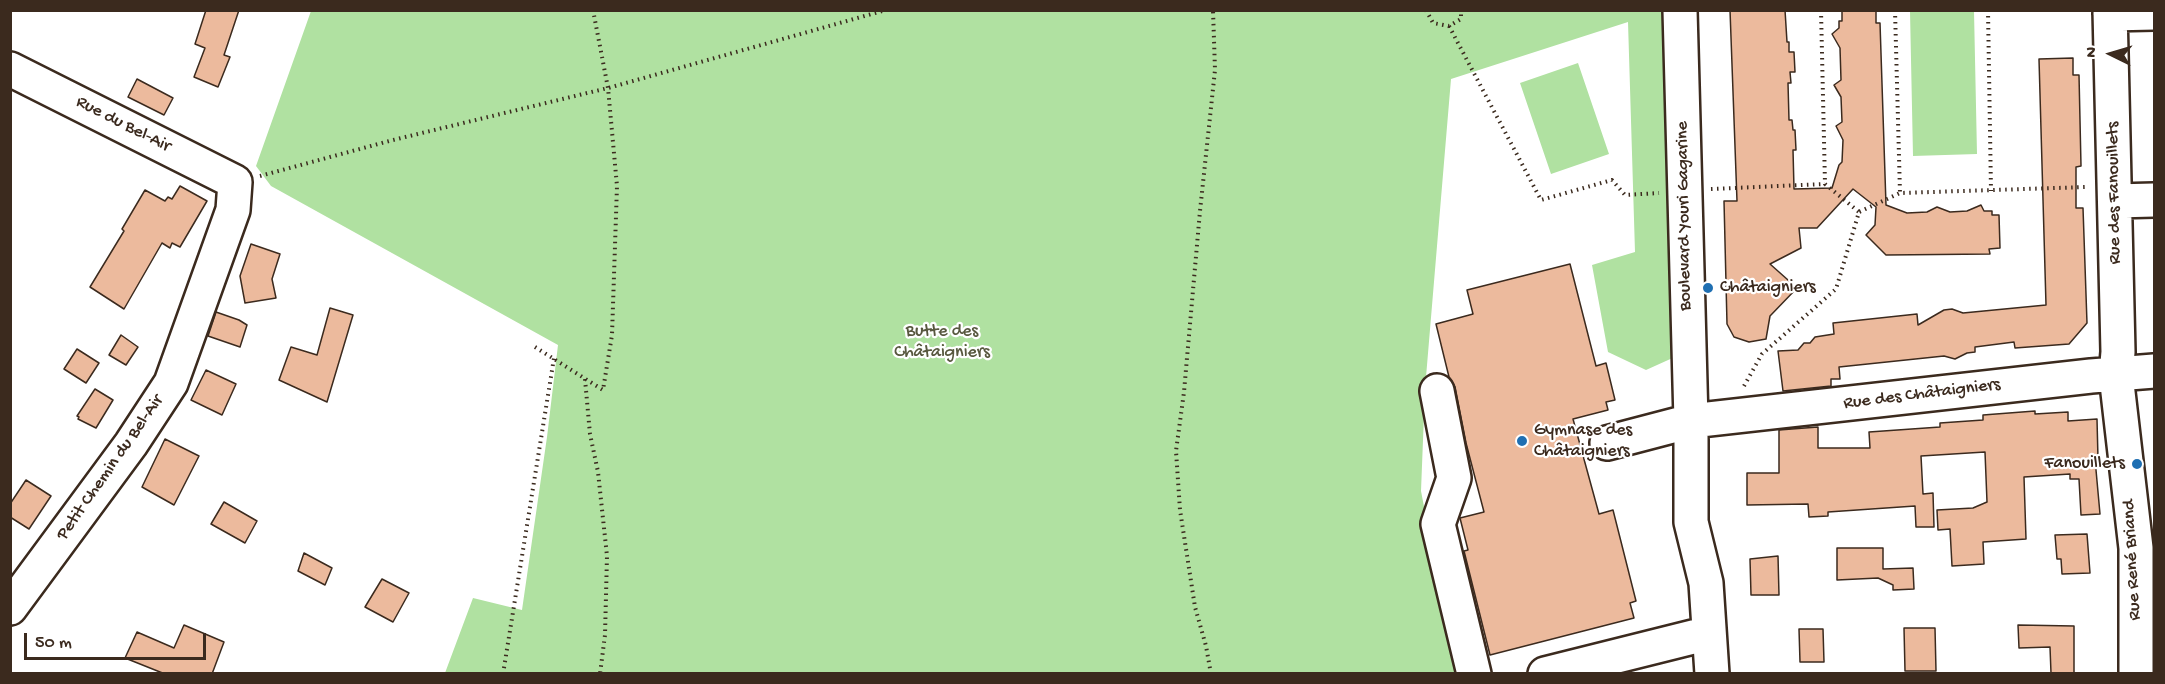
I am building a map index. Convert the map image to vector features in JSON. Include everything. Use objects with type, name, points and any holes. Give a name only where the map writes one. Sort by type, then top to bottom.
[{"type":"street","name":"Boulevard Youri Gagarine","points":[[1680,10],[1691,522],[1706,583],[1712,674]]},
{"type":"street","points":[[2110,12],[2154,13]]},
{"type":"street","name":"Rue des Fanouillets","points":[[2110,12],[2118,352],[2116,375]]},
{"type":"street","name":"Rue du Bel-Air","points":[[10,69],[235,182]]},
{"type":"street","name":"Petit Chemin du Bel-Air","points":[[10,608],[131,444],[171,383],[233,210],[235,182]]},
{"type":"street","points":[[2115,194],[2154,200]]},
{"type":"street","name":"Rue des Châtaigniers","points":[[1607,443],[1690,421],[2154,371]]},
{"type":"street","name":"Rue René Briand","points":[[2116,375],[2136,548],[2136,674]]},
{"type":"street","points":[[1437,391],[1454,478],[1438,524],[1474,674]]},
{"type":"street","points":[[1545,674],[1709,633]]},
{"type":"path","points":[[535,347],[603,390],[612,335],[617,186],[608,88],[593,10]]},
{"type":"path","points":[[235,182],[404,137],[608,88],[886,10]]},
{"type":"path","points":[[1211,674],[1195,607],[1180,510],[1176,451],[1184,392],[1215,70],[1213,10]]},
{"type":"path","points":[[1426,10],[1433,23],[1449,26],[1461,18],[1461,10]]},
{"type":"path","points":[[1821,10],[1825,184]]},
{"type":"path","points":[[1895,10],[1900,193]]},
{"type":"path","points":[[1988,10],[1991,191]]},
{"type":"path","points":[[1449,26],[1541,200],[1612,180],[1625,195]]},
{"type":"path","points":[[1685,191],[1825,184],[1859,212]]},
{"type":"path","points":[[1742,391],[1762,354],[1836,289],[1859,212],[1900,193],[1991,191],[2115,194]]},
{"type":"path","points":[[503,674],[554,358]]},
{"type":"path","points":[[585,378],[590,434],[598,472],[607,556],[605,635],[600,674]]},
{"type":"green space","name":"Butte des Châtaigniers","points":[[311,11],[1670,11],[1677,356],[1646,370],[1608,352],[1592,265],[1635,252],[1628,22],[1451,79],[1425,389],[1421,491],[1456,673],[445,673],[473,598],[522,610],[558,345],[271,186],[256,166]]},
{"type":"green space","points":[[1910,11],[1974,11],[1977,154],[1913,156]]},
{"type":"green space","points":[[1578,63],[1609,154],[1551,174],[1520,83]]},
{"type":"building","points":[[206,10],[239,10],[224,55],[230,57],[218,87],[194,77],[205,48],[195,44]]},
{"type":"building","points":[[1730,10],[1785,10],[1789,52],[1794,52],[1795,72],[1790,72],[1791,83],[1788,83],[1789,120],[1792,120],[1793,130],[1795,130],[1794,189],[1832,188],[1842,162],[1843,140],[1836,126],[1842,122],[1841,97],[1834,85],[1841,80],[1840,48],[1832,34],[1839,28],[1839,21],[1842,21],[1842,10],[1876,10],[1876,23],[1880,23],[1886,205],[1907,213],[1927,212],[1937,207],[1950,212],[1967,211],[1981,205],[1984,211],[1992,211],[1992,215],[1999,215],[2000,248],[1989,249],[1990,254],[1886,255],[1866,235],[1875,225],[1876,207],[1853,189],[1817,228],[1799,228],[1801,248],[1770,264],[1797,288],[1770,316],[1766,339],[1749,342],[1734,337],[1727,324],[1724,201],[1737,201]]},
{"type":"building","points":[[2073,58],[2073,75],[2079,75],[2081,166],[2076,167],[2076,208],[2083,208],[2087,323],[2069,344],[2015,348],[2014,342],[1975,347],[1975,352],[1955,359],[1944,356],[1839,367],[1840,379],[1831,379],[1831,386],[1783,391],[1778,351],[1798,350],[1804,343],[1810,343],[1815,337],[1834,334],[1833,323],[1917,314],[1918,325],[1944,310],[1952,309],[1963,313],[2046,305],[2039,59]]},
{"type":"building","points":[[137,79],[173,98],[164,115],[128,97]]},
{"type":"building","points":[[180,186],[207,201],[180,247],[172,243],[170,248],[162,243],[124,309],[90,287],[124,231],[122,229],[145,190],[165,201],[168,197],[172,199]]},
{"type":"building","points":[[251,244],[280,254],[272,279],[276,298],[245,303],[240,276]]},
{"type":"building","name":"Gymnase des Châtaigniers","points":[[1570,264],[1596,366],[1606,363],[1615,400],[1606,402],[1608,410],[1573,419],[1599,514],[1613,510],[1636,601],[1630,603],[1634,618],[1490,655],[1464,551],[1468,550],[1460,518],[1484,512],[1466,443],[1455,387],[1449,377],[1436,324],[1473,314],[1467,290]]},
{"type":"building","points":[[330,308],[353,315],[327,402],[279,380],[291,347],[317,355]]},
{"type":"building","points":[[216,312],[247,325],[240,347],[208,336]]},
{"type":"building","points":[[121,335],[138,347],[126,365],[109,355]]},
{"type":"building","points":[[77,349],[99,363],[86,383],[64,369]]},
{"type":"building","points":[[206,370],[236,384],[222,415],[191,400]]},
{"type":"building","points":[[95,389],[113,400],[96,428],[78,419],[77,416]]},
{"type":"building","points":[[2035,411],[2035,414],[2068,412],[2068,421],[2097,419],[2098,459],[2095,459],[2100,514],[2081,515],[2079,479],[2070,479],[2070,474],[2024,477],[2026,539],[1983,542],[1984,564],[1952,566],[1950,529],[1938,530],[1937,510],[1973,508],[1987,502],[1985,452],[1921,456],[1923,494],[1933,493],[1934,527],[1916,527],[1915,506],[1828,512],[1828,516],[1809,517],[1808,504],[1747,505],[1747,473],[1779,473],[1779,430],[1818,427],[1818,448],[1870,448],[1869,432],[1940,427],[1940,423],[1983,420],[1983,415]]},
{"type":"building","points":[[165,439],[199,456],[174,505],[142,487]]},
{"type":"building","points":[[26,480],[51,496],[29,529],[10,517],[10,504]]},
{"type":"building","points":[[224,502],[257,521],[245,543],[211,524]]},
{"type":"building","points":[[2087,534],[2090,573],[2062,574],[2061,559],[2057,559],[2055,535]]},
{"type":"building","points":[[1837,548],[1883,548],[1883,569],[1913,568],[1914,589],[1893,590],[1893,585],[1878,578],[1837,580]]},
{"type":"building","points":[[304,553],[332,568],[325,585],[298,571]]},
{"type":"building","points":[[1778,556],[1779,595],[1751,595],[1750,559]]},
{"type":"building","points":[[382,579],[409,593],[393,622],[365,607]]},
{"type":"building","points":[[184,625],[224,642],[212,674],[165,674],[125,658],[137,632],[174,648]]},
{"type":"building","points":[[2018,625],[2074,626],[2074,673],[2051,673],[2050,647],[2019,648]]},
{"type":"building","points":[[1904,628],[1935,628],[1936,671],[1905,671]]},
{"type":"building","points":[[1799,629],[1823,629],[1824,662],[1800,662]]},
{"type":"place","name":"Châtaigniers","points":[[1708,288]]},
{"type":"place","name":"Gymnase des Châtaigniers","points":[[1522,441]]},
{"type":"place","name":"Fanouillets","points":[[2137,464]]}]
